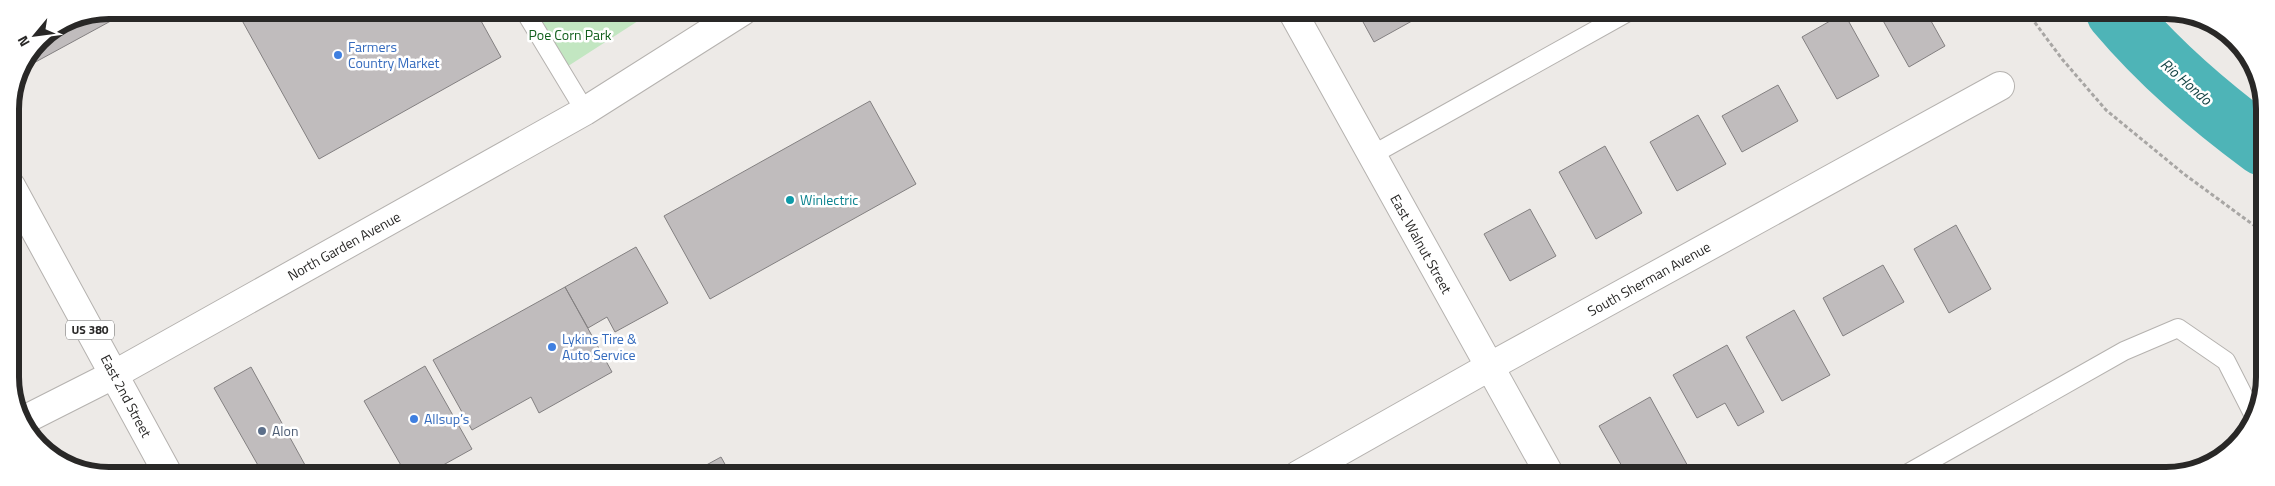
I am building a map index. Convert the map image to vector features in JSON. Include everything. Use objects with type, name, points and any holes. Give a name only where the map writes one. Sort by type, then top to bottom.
[{"type":"street","name":"North Garden Avenue","points":[[29,418],[115,374],[585,111],[729,19]]},
{"type":"street","name":"East Walnut Street","points":[[1296,19],[1545,467]]},
{"type":"street","name":"South Sherman Avenue","points":[[1312,467],[1489,367],[2000,86]]},
{"type":"street","name":"East 2nd Street","points":[[19,200],[164,467]]},
{"type":"lane","points":[[529,19],[585,111]]},
{"type":"lane","points":[[1372,155],[1616,19]]},
{"type":"lane","points":[[1919,467],[2124,351],[2178,328],[2226,361],[2250,408]]},
{"type":"path","points":[[2032,19],[2062,59],[2106,110],[2184,174],[2256,227]]},
{"type":"green space","name":"Poe Corn Park","points":[[530,19],[641,19],[562,70]]},
{"type":"building","points":[[114,19],[60,49],[60,33],[91,20]]},
{"type":"building","points":[[241,19],[480,19],[501,57],[319,159]]},
{"type":"building","points":[[1361,19],[1416,19],[1374,42]]},
{"type":"building","points":[[1834,19],[1847,19],[1879,76],[1837,99],[1802,37]]},
{"type":"building","points":[[1882,19],[1930,19],[1945,46],[1909,67]]},
{"type":"building","points":[[1778,85],[1798,121],[1742,152],[1722,116]]},
{"type":"building","name":"Winlectric","points":[[870,101],[916,184],[710,299],[664,216]]},
{"type":"building","points":[[1698,115],[1726,164],[1677,191],[1650,142]]},
{"type":"building","points":[[1605,146],[1642,213],[1596,239],[1559,172]]},
{"type":"building","points":[[1530,209],[1556,256],[1510,281],[1484,234]]},
{"type":"building","points":[[1956,225],[1991,289],[1949,313],[1914,249]]},
{"type":"building","points":[[636,247],[668,303],[615,332],[607,317],[588,328],[565,287]]},
{"type":"building","points":[[1883,265],[1904,302],[1843,336],[1823,298]]},
{"type":"building","points":[[565,287],[612,372],[539,413],[531,397],[472,430],[433,360]]},
{"type":"building","points":[[1794,310],[1830,375],[1782,401],[1746,337]]},
{"type":"building","points":[[1727,345],[1764,412],[1738,426],[1725,403],[1697,418],[1673,375]]},
{"type":"building","points":[[425,366],[472,449],[440,467],[402,467],[364,401]]},
{"type":"building","name":"Alon","points":[[251,367],[306,467],[259,467],[214,388]]},
{"type":"building","points":[[1650,397],[1688,467],[1622,467],[1599,426]]},
{"type":"building","points":[[721,457],[727,467],[703,467]]},
{"type":"waterway","name":"Rio Hondo","points":[[2122,19],[2185,83],[2256,141]]},
{"type":"place","name":"Farmers Country Market","points":[[338,55]]},
{"type":"place","name":"Winlectric","points":[[790,200]]},
{"type":"place","name":"Lykins Tire & Auto Service","points":[[552,347]]},
{"type":"place","name":"Allsup’s","points":[[414,419]]},
{"type":"place","name":"Alon","points":[[262,431]]}]
